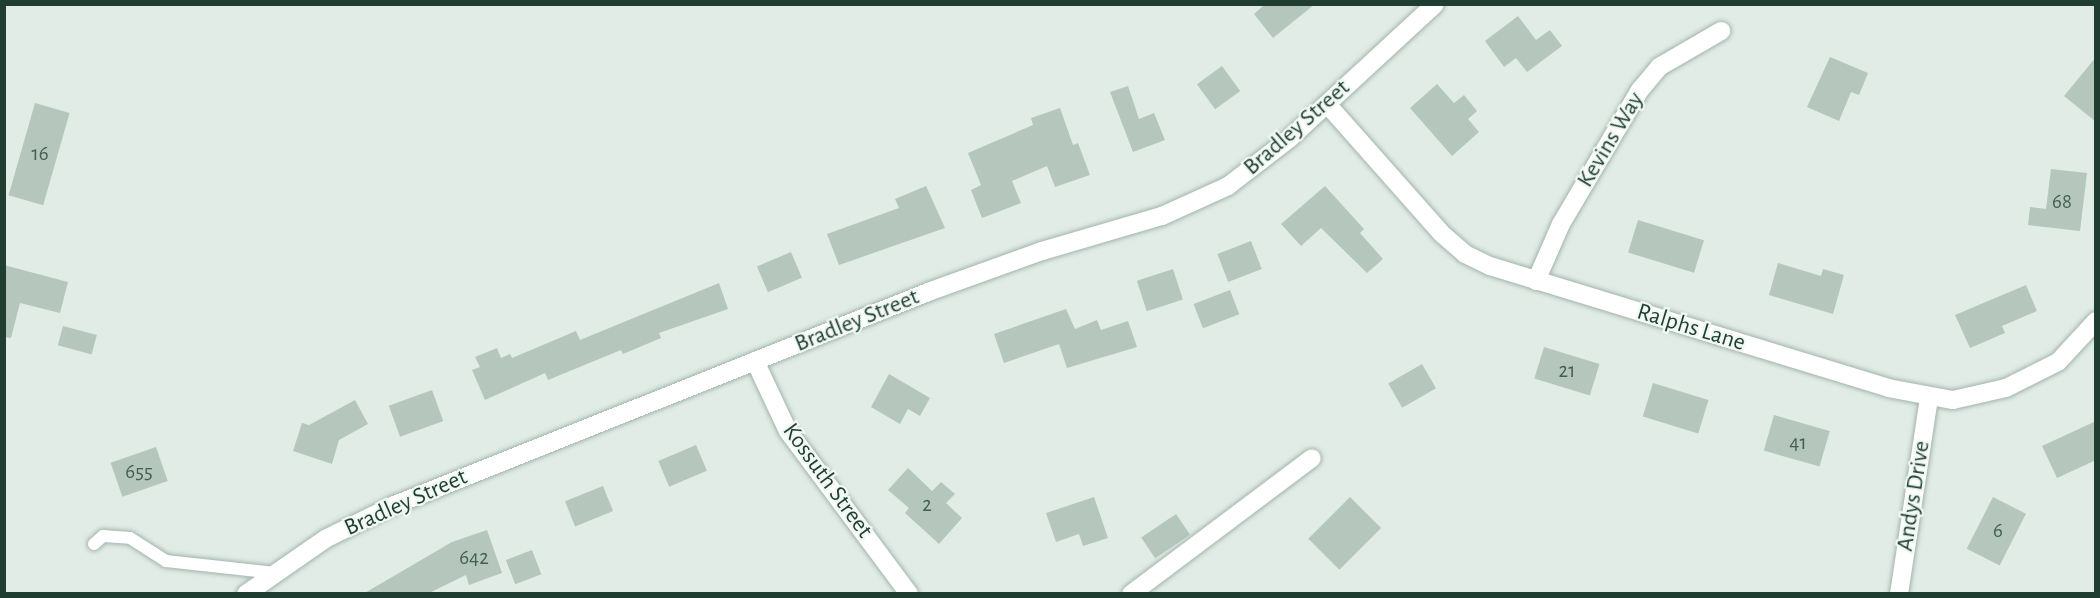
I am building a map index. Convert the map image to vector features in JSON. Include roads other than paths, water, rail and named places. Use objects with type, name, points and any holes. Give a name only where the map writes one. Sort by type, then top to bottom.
[{"type":"street","name":"Bradley Street","points":[[246,594],[327,538],[392,506],[990,269],[1192,204],[1259,164],[1435,4]]},
{"type":"street","name":"Kevins Way","points":[[1536,281],[1561,224],[1640,90],[1659,67],[1721,31]]},
{"type":"street","name":"Ralphs Lane","points":[[1327,104],[1441,233],[1482,262],[1536,281],[1929,399],[1974,398],[2034,377],[2058,362],[2096,321]]},
{"type":"street","name":"Kossuth Street","points":[[755,361],[788,431],[909,594]]},
{"type":"street","name":"Andys Drive","points":[[1899,594],[1929,399]]},
{"type":"street","points":[[1131,594],[1312,458]]},
{"type":"lane","points":[[94,544],[103,536],[130,538],[166,561],[275,573]]}]
